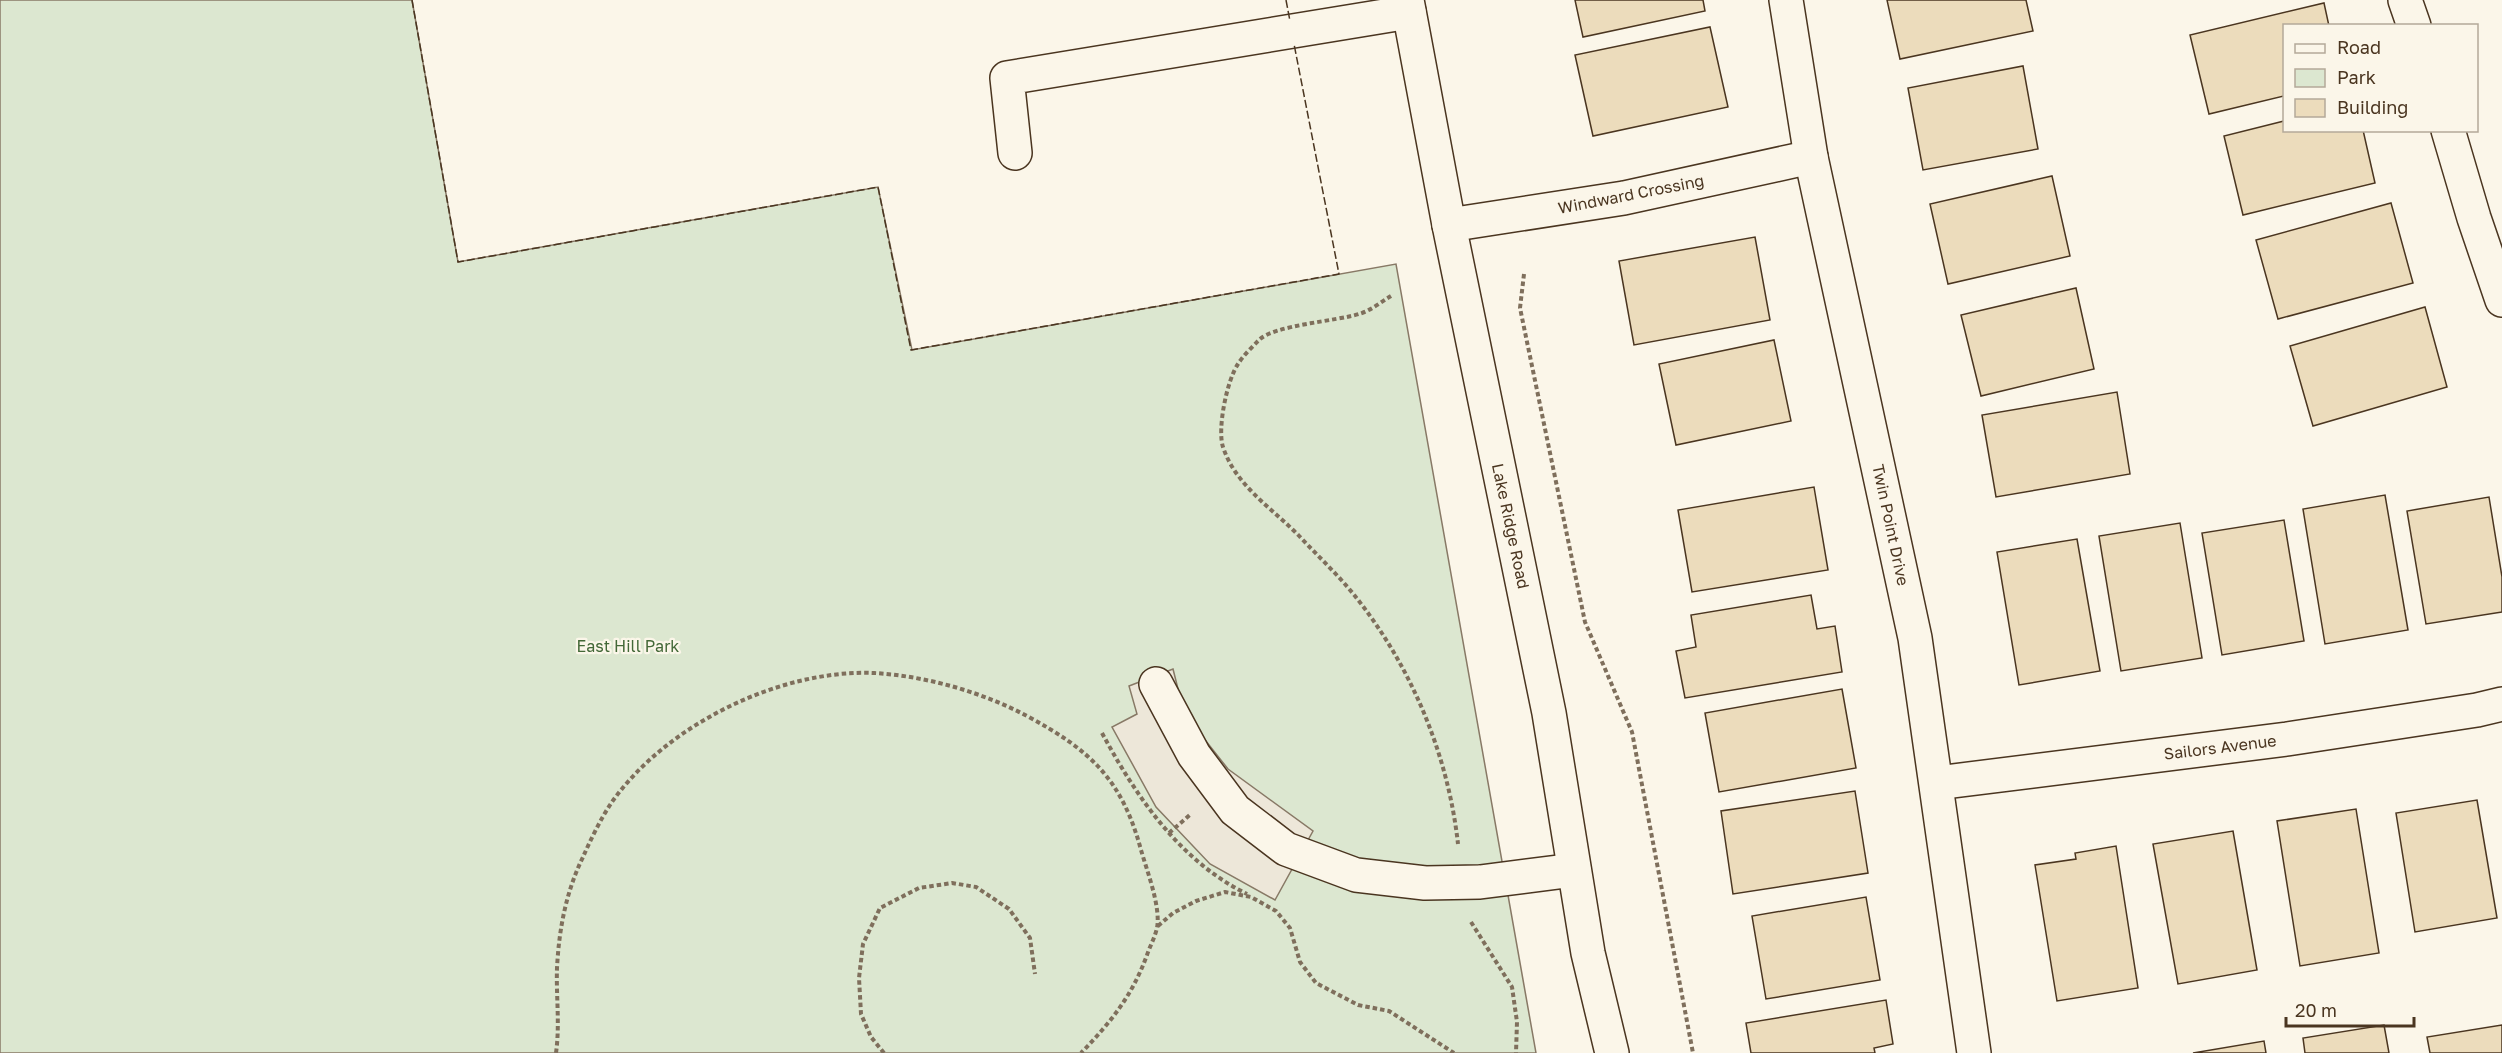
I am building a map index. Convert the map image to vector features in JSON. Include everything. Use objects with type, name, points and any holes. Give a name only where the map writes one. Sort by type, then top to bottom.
[{"type":"street","name":"Twin Point Drive","points":[[1786,0],[1811,157],[1915,638],[1974,1053]]},
{"type":"street","points":[[2405,0],[2413,24]]},
{"type":"street","points":[[1016,153],[1008,78],[1408,6]]},
{"type":"street","name":"Lake Ridge Road","points":[[1408,6],[1449,225],[1549,713],[1588,953],[1612,1053]]},
{"type":"street","points":[[2449,132],[2474,218],[2502,300]]},
{"type":"street","name":"Windward Crossing","points":[[1449,225],[1624,198],[1811,157]]},
{"type":"street","points":[[1156,684],[1194,755],[1235,810],[1286,849],[1356,874],[1425,884],[1462,883],[1574,870]]},
{"type":"street","name":"Sailors Avenue","points":[[1937,783],[2287,739],[2477,710],[2502,704]]},
{"type":"path","points":[[1524,274],[1520,308],[1585,622],[1632,732],[1693,1053]]},
{"type":"path","points":[[1391,296],[1361,314],[1290,327],[1261,338],[1237,364],[1228,389],[1222,421],[1222,446],[1236,475],[1294,530],[1355,596],[1398,658],[1424,713],[1448,785],[1467,916],[1512,987],[1517,1022],[1516,1053]]},
{"type":"path","points":[[556,1053],[557,967],[563,910],[582,858],[612,802],[647,762],[705,718],[785,686],[836,675],[864,674],[921,679],[1009,706],[1083,750],[1108,776],[1120,797],[1138,839],[1157,908],[1157,926],[1138,979],[1122,1006],[1081,1053]]},
{"type":"path","points":[[1102,733],[1125,774],[1169,833],[1198,863],[1223,882],[1276,911],[1290,928],[1300,962],[1316,983],[1358,1005],[1389,1011],[1454,1053]]},
{"type":"path","points":[[884,1053],[861,1014],[859,978],[863,944],[880,908],[919,888],[952,883],[976,886],[1009,909],[1030,938],[1035,974]]},
{"type":"path","points":[[1157,926],[1173,913],[1225,892],[1251,897]]},
{"type":"green space","name":"East Hill Park","points":[[0,0],[412,0],[458,262],[878,187],[912,350],[1396,264],[1536,1053],[0,1053]]},
{"type":"shaded area","points":[[1173,669],[1179,693],[1198,731],[1228,769],[1313,831],[1275,900],[1210,864],[1156,807],[1112,727],[1137,714],[1129,686]]},
{"type":"building","points":[[1575,0],[1703,0],[1705,11],[1583,37]]},
{"type":"building","points":[[1887,0],[2026,0],[2033,31],[1900,59]]},
{"type":"building","points":[[2324,3],[2329,24],[2283,24],[2283,96],[2209,114],[2190,35]]},
{"type":"building","points":[[1710,27],[1728,107],[1593,136],[1575,55]]},
{"type":"building","points":[[2023,66],[2038,149],[1923,170],[1908,88]]},
{"type":"building","points":[[2283,121],[2283,132],[2363,132],[2375,183],[2243,215],[2224,136]]},
{"type":"building","points":[[2052,176],[2070,256],[1948,284],[1930,204]]},
{"type":"building","points":[[2391,203],[2413,283],[2278,319],[2256,240]]},
{"type":"building","points":[[1755,237],[1770,320],[1634,345],[1619,261]]},
{"type":"building","points":[[2076,288],[2094,369],[1981,396],[1961,315]]},
{"type":"building","points":[[2425,307],[2447,387],[2313,426],[2290,346]]},
{"type":"building","points":[[1774,340],[1791,421],[1676,445],[1659,364]]},
{"type":"building","points":[[2117,392],[2130,474],[1996,497],[1982,415]]},
{"type":"building","points":[[1814,487],[1828,570],[1692,592],[1678,510]]},
{"type":"building","points":[[2385,495],[2408,630],[2325,644],[2303,509]]},
{"type":"building","points":[[2489,497],[2502,577],[2502,612],[2426,624],[2407,511]]},
{"type":"building","points":[[2284,520],[2304,641],[2222,655],[2202,533]]},
{"type":"building","points":[[2180,523],[2202,658],[2121,671],[2099,536]]},
{"type":"building","points":[[2077,539],[2100,671],[2019,685],[1997,552]]},
{"type":"building","points":[[1811,595],[1817,629],[1835,626],[1842,672],[1685,698],[1676,651],[1696,647],[1691,615]]},
{"type":"building","points":[[1842,689],[1856,768],[1719,792],[1705,713]]},
{"type":"building","points":[[1855,791],[1868,873],[1733,894],[1721,811]]},
{"type":"building","points":[[2477,800],[2497,918],[2415,932],[2396,813]]},
{"type":"building","points":[[2356,809],[2379,953],[2300,966],[2277,821]]},
{"type":"building","points":[[2233,831],[2257,970],[2178,984],[2153,844]]},
{"type":"building","points":[[2116,846],[2138,988],[2057,1001],[2035,865],[2076,859],[2075,853]]},
{"type":"building","points":[[1866,897],[1880,980],[1766,999],[1752,916]]},
{"type":"building","points":[[1886,1000],[1893,1044],[1874,1048],[1875,1053],[1751,1053],[1746,1023]]},
{"type":"building","points":[[2384,1025],[2389,1053],[2305,1053],[2303,1038]]},
{"type":"building","points":[[2502,1025],[2502,1053],[2430,1053],[2427,1037]]},
{"type":"building","points":[[2264,1041],[2266,1053],[2193,1053]]},
{"type":"fence","points":[[412,0],[458,262],[878,187],[911,350],[1339,274],[1294,44]]},
{"type":"fence","points":[[1286,0],[1290,21]]}]
